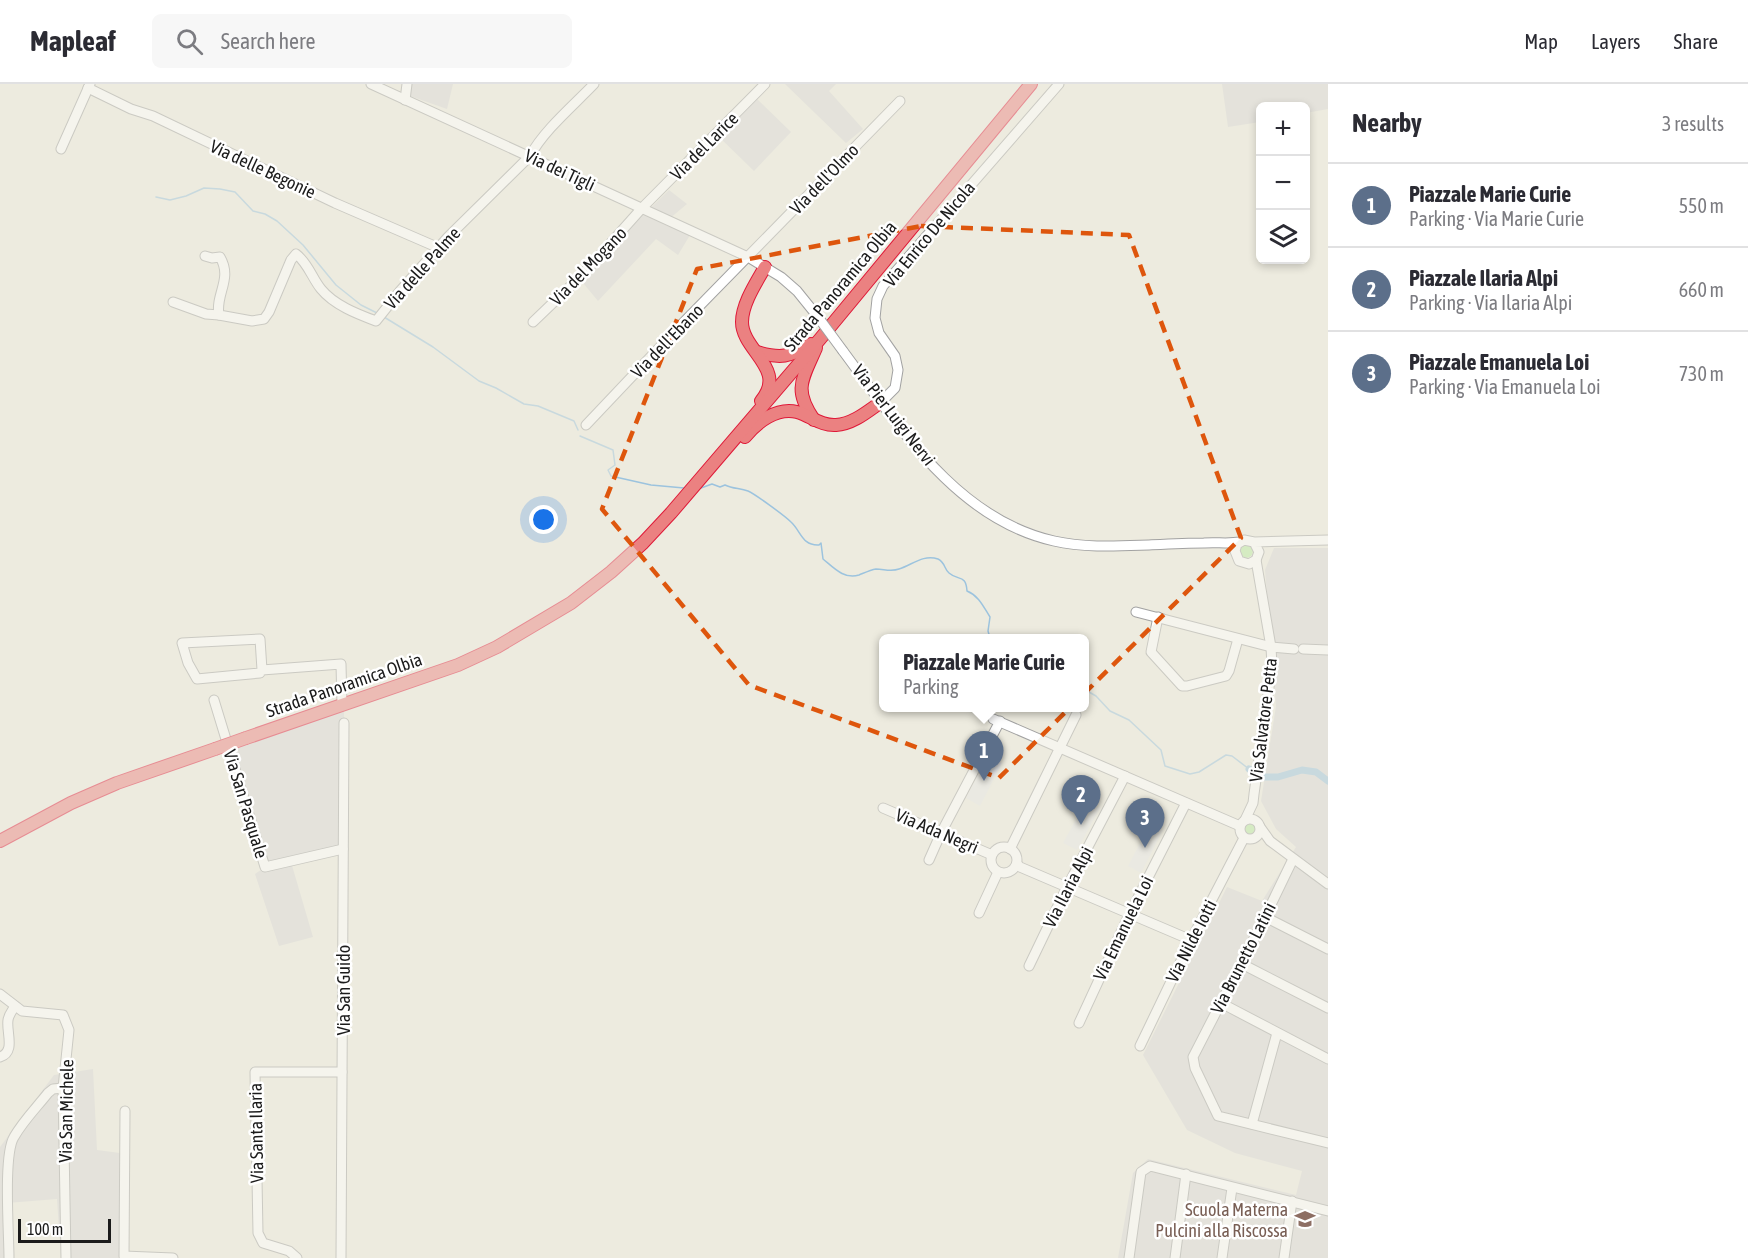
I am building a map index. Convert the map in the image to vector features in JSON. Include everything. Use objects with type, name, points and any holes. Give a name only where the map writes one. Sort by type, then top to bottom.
[{"type":"highway","name":"Strada Panoramica Olbia","points":[[0,841],[71,803],[99,791],[215,748],[458,665],[497,647],[571,603],[644,543],[671,513],[820,339],[1031,84]]},
{"type":"highway","points":[[729,445],[734,430],[765,396],[769,381],[768,369],[748,343],[742,322],[744,308],[765,267]]},
{"type":"highway","points":[[814,420],[804,405],[801,394],[802,381],[820,339]]},
{"type":"highway","points":[[757,352],[772,357],[784,356],[820,339]]},
{"type":"highway","points":[[718,458],[731,454],[750,431],[766,418],[783,411],[797,412],[826,425],[838,425],[847,423],[881,402]]},
{"type":"street","name":"Via dei Tigli","points":[[371,84],[748,257]]},
{"type":"street","points":[[405,100],[407,84]]},
{"type":"street","name":"Via delle Palme","points":[[219,315],[252,321],[264,319],[291,260],[296,254],[304,260],[312,277],[323,291],[337,303],[376,321],[448,237],[530,156],[544,135],[594,84]]},
{"type":"street","name":"Via del Larice","points":[[642,208],[765,84]]},
{"type":"street","name":"Via Enrico De Nicola","points":[[881,402],[895,388],[898,370],[895,357],[879,333],[875,318],[877,299],[884,286],[1059,84]]},
{"type":"street","points":[[61,149],[89,86]]},
{"type":"street","name":"Via delle Begonie","points":[[89,86],[131,109],[153,116],[335,203],[439,248]]},
{"type":"street","name":"Via dell'Olmo","points":[[748,257],[900,101]]},
{"type":"street","name":"Via del Mogano","points":[[533,322],[583,274],[642,208]]},
{"type":"street","points":[[173,302],[206,314],[219,315],[217,308],[226,276],[224,263],[220,257],[205,256]]},
{"type":"street","name":"Via Pier Luigi Nervi","points":[[748,257],[781,277],[797,291],[928,462],[965,496],[994,517],[1019,531],[1055,541],[1089,546],[1240,542]]},
{"type":"street","name":"Via dell'Ebano","points":[[586,425],[748,257]]},
{"type":"street","points":[[1247,540],[1256,545],[1259,552],[1252,562],[1242,563],[1235,555],[1235,547],[1240,542],[1247,540]]},
{"type":"street","points":[[1256,545],[1284,540],[1328,540]]},
{"type":"street","name":"Via Pier Luigi Nervi","points":[[1207,543],[1219,546],[1235,555]]},
{"type":"street","name":"Via Salvatore Petta","points":[[1242,823],[1253,802],[1272,666],[1264,610],[1252,562]]},
{"type":"street","points":[[1136,612],[1271,647],[1328,650]]},
{"type":"street","points":[[1158,617],[1150,652],[1182,686],[1226,675],[1238,639]]},
{"type":"street","points":[[262,670],[261,639],[182,643],[188,663],[197,679],[260,673],[262,670],[341,664],[342,705]]},
{"type":"street","name":"Via San Pasquale","points":[[214,700],[265,867],[343,849]]},
{"type":"street","points":[[1010,849],[1076,715]]},
{"type":"street","points":[[929,860],[997,720],[1186,803],[1242,823],[1251,819],[1259,825],[1259,834],[1249,838],[1240,831],[1242,823]]},
{"type":"street","name":"Via San Guido","points":[[341,1258],[344,723]]},
{"type":"street","name":"Via Ilaria Alpi","points":[[1029,966],[1125,776]]},
{"type":"street","name":"Via Salvatore Petta","points":[[1254,794],[1259,825],[1270,841]]},
{"type":"street","name":"Via Emanuela Loi","points":[[1079,1023],[1129,914],[1186,803]]},
{"type":"street","name":"Via Ada Negri","points":[[882,808],[992,855]]},
{"type":"street","name":"Via Salvatore Petta","points":[[1249,838],[1264,838],[1270,841],[1328,884]]},
{"type":"street","name":"Via Nilde Iotti","points":[[1140,1046],[1191,940],[1249,838]]},
{"type":"street","points":[[1017,864],[1008,872],[998,872],[992,866],[992,855],[1000,848],[1010,849],[1015,854],[1020,867],[1191,940]]},
{"type":"street","name":"Via Brunetto Latini","points":[[1252,1124],[1218,1116],[1195,1068],[1193,1058],[1293,859]]},
{"type":"street","points":[[979,913],[998,872]]},
{"type":"street","points":[[1265,917],[1328,949]]},
{"type":"street","points":[[1242,964],[1328,1008]]},
{"type":"street","name":"Via San Michele","points":[[0,994],[22,1011],[63,1015],[69,1030],[63,1088],[66,1258]]},
{"type":"street","points":[[1221,1003],[1328,1059]]},
{"type":"street","points":[[0,1057],[5,1056],[8,1052],[8,1022],[15,1006]]},
{"type":"street","points":[[1277,1033],[1252,1124],[1328,1143]]},
{"type":"street","name":"Via Santa Ilaria","points":[[297,1258],[289,1251],[263,1243],[258,1233],[255,1071],[342,1072]]},
{"type":"street","points":[[9,1258],[8,1170],[9,1151],[13,1138],[48,1093],[53,1089],[63,1088]]},
{"type":"street","points":[[125,1111],[124,1257],[173,1258]]},
{"type":"street","points":[[1129,1258],[1141,1172],[1150,1166],[1328,1211]]},
{"type":"street","points":[[1175,1258],[1186,1174]]},
{"type":"street","points":[[1222,1258],[1232,1188]]},
{"type":"street","points":[[1284,1258],[1292,1201]]},
{"type":"highlighted area","points":[[921,226],[1129,235],[1241,538],[999,778],[749,685],[602,509],[697,269]]},
{"type":"shaded area","points":[[412,84],[453,84],[447,109],[410,96]]},
{"type":"shaded area","points":[[785,84],[836,84],[829,91],[863,129],[846,143]]},
{"type":"shaded area","points":[[1222,84],[1328,84],[1328,109],[1310,112],[1310,102],[1256,102],[1256,123],[1228,127]]},
{"type":"shaded area","points":[[756,98],[791,132],[754,171],[718,136]]},
{"type":"shaded area","points":[[669,190],[687,204],[663,224],[690,235],[678,255],[656,239],[598,301],[579,278]]},
{"type":"shaded area","points":[[1274,548],[1328,548],[1328,1258],[1118,1258],[1133,1173],[1148,1159],[1296,1195],[1302,1171],[1235,1153],[1187,1130],[1143,1055],[1227,887],[1262,901],[1296,847],[1276,829],[1261,801],[1276,706],[1265,570]]},
{"type":"shaded area","points":[[344,711],[343,849],[291,862],[313,937],[279,946],[255,874],[265,867],[227,751]]},
{"type":"shaded area","points":[[988,756],[1002,763],[980,806],[966,798]]},
{"type":"shaded area","points":[[1086,801],[1100,808],[1077,850],[1063,843]]},
{"type":"shaded area","points":[[1150,824],[1163,830],[1141,873],[1128,866]]},
{"type":"shaded area","points":[[93,1069],[97,1150],[120,1153],[122,1258],[61,1258],[57,1199],[7,1203],[9,1258],[0,1258],[0,1147],[54,1075]]},
{"type":"green space","points":[[1243,544],[1249,544],[1253,551],[1249,558],[1243,558],[1239,554],[1239,548]]},
{"type":"green space","points":[[1247,822],[1253,822],[1257,829],[1253,836],[1247,836],[1243,832],[1243,826]]},
{"type":"waterway","points":[[156,197],[170,200],[204,188],[235,192],[253,211],[265,214],[277,221],[303,245],[336,285],[361,305],[377,313]]},
{"type":"waterway","points":[[384,317],[433,347],[479,381],[524,404],[538,406],[574,421],[578,430]]},
{"type":"waterway","points":[[580,436],[613,450],[615,465],[608,470],[611,476],[651,485],[684,488]]},
{"type":"waterway","points":[[701,488],[712,484],[720,487],[725,485],[752,493],[788,519],[805,541],[813,545],[821,543],[823,559],[848,576],[876,569],[896,570],[927,558],[938,559],[949,573],[965,582],[967,591],[983,605],[990,617],[989,634]]},
{"type":"waterway","points":[[1089,692],[1110,711],[1129,720],[1161,750],[1165,766],[1190,774],[1199,772],[1226,755],[1232,756],[1249,769]]},
{"type":"waterway","points":[[1249,769],[1265,777],[1278,777],[1302,770],[1316,772],[1328,781]]},
{"type":"place","name":"Piazzale Marie Curie","points":[[984,781]]},
{"type":"place","name":"Piazzale Ilaria Alpi","points":[[1081,825]]},
{"type":"place","name":"Piazzale Emanuela Loi","points":[[1145,848]]},
{"type":"place","name":"Scuola Materna Pulcini alla Riscossa","points":[[1305,1219]]}]
